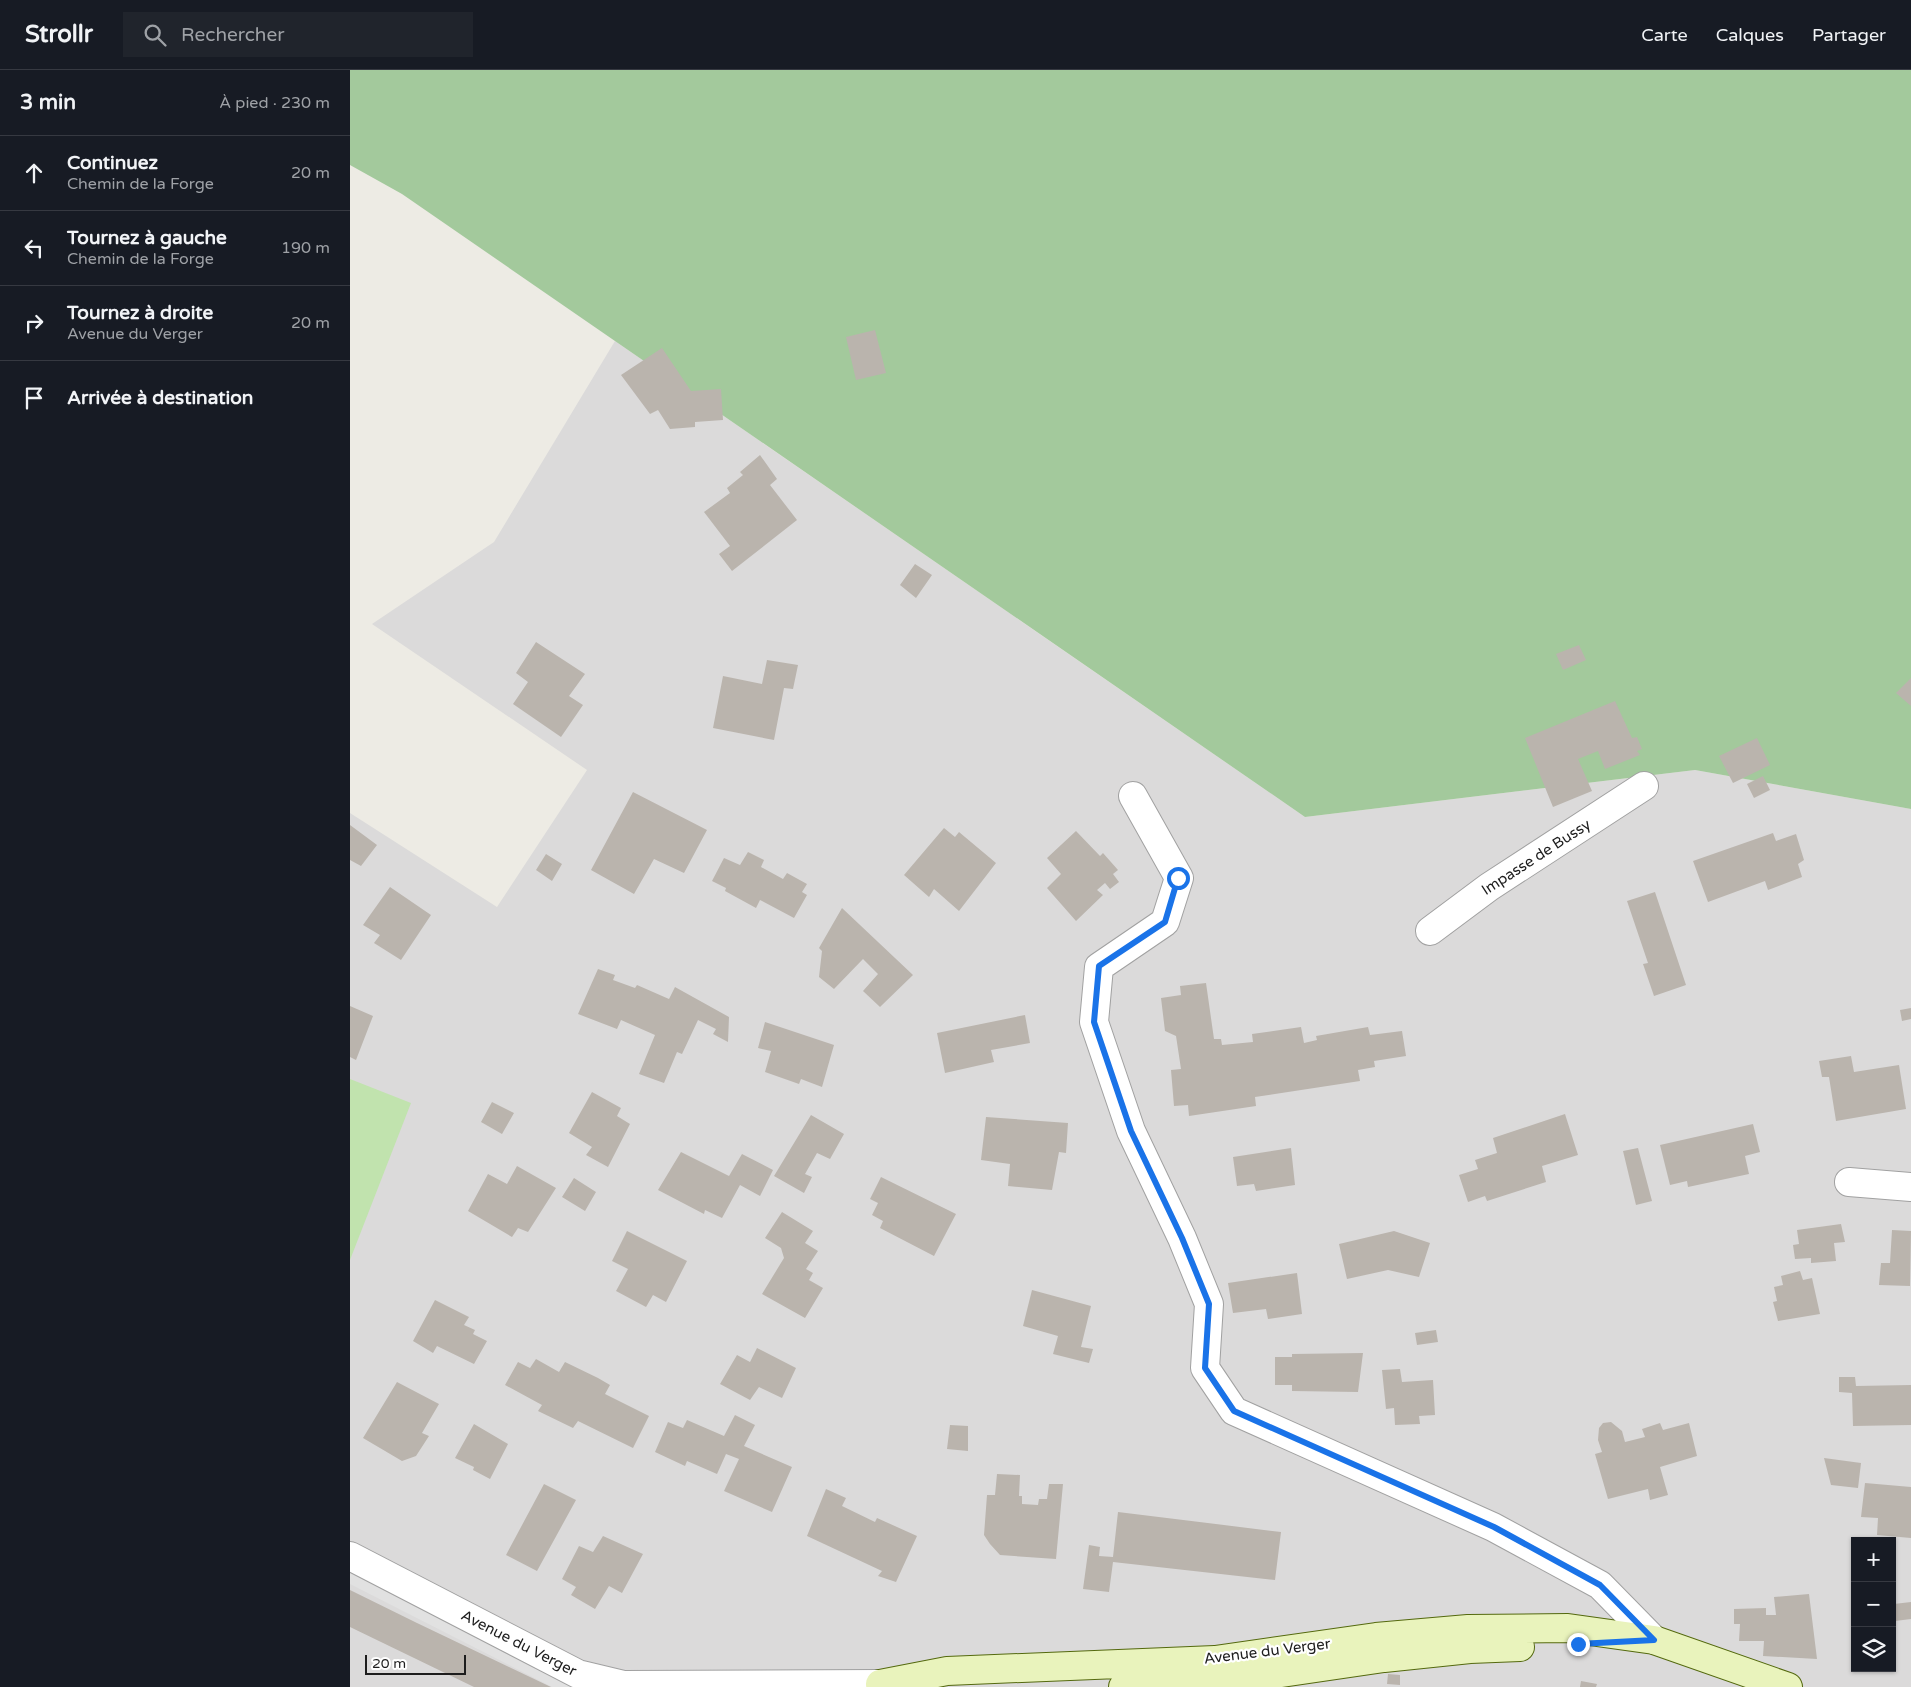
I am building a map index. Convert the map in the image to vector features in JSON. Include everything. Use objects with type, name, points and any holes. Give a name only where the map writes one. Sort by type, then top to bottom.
[{"type":"street","name":"Impasse de Bussy","points":[[1430,931],[1489,887],[1644,786]]},
{"type":"street","points":[[1134,796],[1178,878],[1165,922],[1099,966],[1094,1022],[1131,1131],[1182,1238],[1209,1304],[1205,1368],[1234,1411],[1494,1527],[1600,1585],[1654,1640]]},
{"type":"street","points":[[1850,1182],[1911,1187]]},
{"type":"street","name":"Avenue du Verger","points":[[350,1556],[578,1674],[624,1685],[880,1685],[911,1687]]},
{"type":"street","name":"Avenue du Verger","points":[[880,1685],[947,1671],[1215,1660],[1376,1637],[1468,1630],[1568,1628],[1654,1640],[1788,1687]]},
{"type":"street","name":"Avenue du Verger","points":[[1123,1687],[1226,1681],[1384,1658],[1470,1649],[1654,1640]]},
{"type":"shaded area","points":[[615,341],[1305,817],[1695,770],[1911,809],[1911,1687],[350,1687],[350,813],[497,907],[587,770],[372,624],[494,542]]},
{"type":"shaded area","points":[[350,1556],[623,1687],[552,1687],[350,1584]]},
{"type":"green space","points":[[350,70],[1911,70],[1911,809],[1695,770],[1305,817],[402,194],[350,165]]},
{"type":"green space","points":[[350,1079],[411,1103],[350,1260]]},
{"type":"building","points":[[875,330],[886,373],[856,380],[846,337]]},
{"type":"building","points":[[662,348],[691,391],[721,389],[723,420],[695,422],[695,427],[670,429],[658,410],[650,414],[621,375]]},
{"type":"building","points":[[760,455],[777,479],[770,485],[797,520],[732,571],[719,554],[730,546],[704,512],[730,493],[727,488],[743,475],[740,472]]},
{"type":"building","points":[[915,564],[932,575],[916,598],[900,585]]},
{"type":"building","points":[[536,642],[585,674],[569,696],[583,705],[561,737],[513,704],[528,682],[516,673]]},
{"type":"building","points":[[1579,645],[1586,660],[1563,670],[1556,654]]},
{"type":"building","points":[[767,660],[798,665],[793,689],[784,688],[774,740],[713,728],[723,676],[762,684]]},
{"type":"building","points":[[1911,678],[1911,706],[1896,693]]},
{"type":"building","points":[[1615,701],[1632,738],[1637,737],[1642,749],[1637,751],[1640,755],[1605,769],[1598,751],[1578,759],[1592,791],[1553,807],[1525,738]]},
{"type":"building","points":[[1757,738],[1770,765],[1733,783],[1719,756]]},
{"type":"building","points":[[1763,776],[1770,790],[1754,798],[1747,784]]},
{"type":"building","points":[[633,792],[707,830],[684,873],[654,859],[634,894],[591,870]]},
{"type":"building","points":[[350,825],[377,845],[361,866],[350,860]]},
{"type":"building","points":[[944,828],[955,837],[959,832],[996,863],[959,911],[934,889],[929,897],[904,875]]},
{"type":"building","points":[[1076,831],[1100,856],[1103,853],[1118,870],[1113,874],[1119,882],[1110,889],[1105,883],[1097,890],[1103,895],[1076,921],[1047,888],[1061,874],[1047,858]]},
{"type":"building","points":[[1773,833],[1776,841],[1796,834],[1804,860],[1798,864],[1802,877],[1768,890],[1765,881],[1708,902],[1693,861]]},
{"type":"building","points":[[748,852],[764,860],[761,867],[783,879],[787,873],[807,884],[802,892],[807,895],[794,918],[760,900],[756,908],[725,891],[726,888],[712,881],[724,858],[740,865]]},
{"type":"building","points":[[546,854],[562,864],[552,881],[536,870]]},
{"type":"building","points":[[390,887],[431,915],[401,960],[374,943],[380,935],[363,925]]},
{"type":"building","points":[[1655,892],[1686,985],[1654,996],[1643,964],[1648,963],[1627,901]]},
{"type":"building","points":[[842,908],[913,975],[880,1007],[863,991],[878,974],[863,959],[834,989],[819,977],[822,951],[819,948]]},
{"type":"building","points":[[598,969],[615,975],[613,980],[635,988],[637,985],[669,999],[675,987],[729,1017],[728,1042],[713,1034],[716,1029],[698,1020],[682,1054],[677,1052],[664,1083],[639,1074],[655,1035],[621,1020],[617,1029],[578,1014]]},
{"type":"building","points":[[1206,983],[1214,1039],[1221,1039],[1222,1045],[1253,1042],[1252,1034],[1301,1027],[1304,1043],[1317,1040],[1316,1036],[1368,1027],[1370,1035],[1402,1031],[1406,1056],[1374,1061],[1375,1067],[1358,1070],[1360,1081],[1255,1097],[1256,1106],[1189,1116],[1188,1105],[1174,1106],[1171,1070],[1181,1069],[1176,1036],[1165,1031],[1161,998],[1181,995],[1180,986]]},
{"type":"building","points":[[350,1006],[373,1016],[356,1060],[350,1057]]},
{"type":"building","points":[[1911,1008],[1911,1019],[1902,1021],[1900,1010]]},
{"type":"building","points":[[1025,1015],[1030,1043],[991,1050],[994,1062],[945,1073],[937,1033]]},
{"type":"building","points":[[765,1022],[834,1045],[822,1087],[801,1079],[799,1084],[765,1072],[771,1051],[758,1048]]},
{"type":"building","points":[[1851,1056],[1854,1072],[1899,1065],[1906,1109],[1836,1121],[1829,1077],[1822,1077],[1819,1061]]},
{"type":"building","points":[[592,1092],[621,1108],[617,1116],[630,1124],[608,1167],[586,1155],[592,1147],[569,1133]]},
{"type":"building","points":[[492,1102],[514,1113],[502,1134],[481,1122]]},
{"type":"building","points":[[1565,1114],[1578,1155],[1542,1166],[1546,1182],[1487,1201],[1485,1196],[1468,1202],[1459,1175],[1478,1169],[1475,1160],[1497,1153],[1493,1138]]},
{"type":"building","points":[[811,1115],[844,1134],[830,1159],[817,1153],[805,1174],[812,1177],[804,1193],[774,1176]]},
{"type":"building","points":[[986,1117],[1068,1123],[1066,1153],[1059,1152],[1052,1190],[1008,1186],[1010,1164],[981,1160]]},
{"type":"building","points":[[1753,1124],[1760,1152],[1745,1156],[1749,1174],[1688,1187],[1687,1181],[1670,1185],[1660,1145]]},
{"type":"building","points":[[1291,1148],[1295,1185],[1256,1191],[1254,1184],[1237,1186],[1233,1157]]},
{"type":"building","points":[[1638,1148],[1652,1201],[1636,1205],[1623,1151]]},
{"type":"building","points":[[681,1152],[729,1176],[742,1154],[773,1170],[760,1196],[740,1185],[722,1218],[705,1210],[704,1214],[658,1190]]},
{"type":"building","points":[[517,1166],[556,1188],[528,1232],[518,1228],[512,1237],[468,1211],[488,1174],[507,1184]]},
{"type":"building","points":[[881,1177],[956,1214],[934,1256],[880,1228],[883,1221],[872,1215],[878,1203],[870,1199]]},
{"type":"building","points":[[574,1178],[596,1192],[585,1211],[562,1197]]},
{"type":"building","points":[[782,1212],[813,1231],[805,1243],[818,1251],[806,1269],[813,1273],[809,1280],[823,1288],[805,1318],[762,1294],[784,1258],[781,1248],[765,1238]]},
{"type":"building","points":[[1841,1224],[1845,1242],[1834,1243],[1836,1261],[1811,1263],[1811,1258],[1795,1259],[1793,1245],[1799,1244],[1797,1230]]},
{"type":"building","points":[[1892,1230],[1911,1231],[1910,1286],[1879,1285],[1881,1263],[1890,1263]]},
{"type":"building","points":[[627,1231],[687,1261],[666,1302],[653,1295],[646,1307],[616,1291],[628,1269],[612,1261]]},
{"type":"building","points":[[1394,1231],[1430,1243],[1419,1277],[1388,1270],[1347,1279],[1339,1244]]},
{"type":"building","points":[[1800,1271],[1803,1280],[1812,1278],[1820,1314],[1778,1321],[1773,1302],[1777,1301],[1774,1287],[1783,1285],[1781,1276]]},
{"type":"building","points":[[1297,1273],[1302,1314],[1268,1319],[1266,1309],[1233,1313],[1228,1283]]},
{"type":"building","points":[[1032,1290],[1091,1306],[1081,1347],[1093,1349],[1089,1363],[1053,1354],[1058,1336],[1023,1326]]},
{"type":"building","points":[[435,1300],[469,1317],[464,1325],[475,1330],[473,1334],[487,1341],[474,1364],[437,1346],[433,1353],[413,1341]]},
{"type":"building","points":[[1436,1330],[1438,1342],[1417,1345],[1415,1333]]},
{"type":"building","points":[[757,1348],[796,1368],[782,1398],[759,1387],[750,1400],[720,1384],[737,1355],[750,1362]]},
{"type":"building","points":[[1363,1353],[1358,1392],[1292,1391],[1292,1385],[1275,1385],[1275,1357],[1292,1357],[1292,1354]]},
{"type":"building","points":[[536,1359],[559,1372],[565,1362],[598,1378],[610,1385],[605,1394],[649,1416],[633,1448],[578,1421],[573,1428],[538,1411],[542,1405],[505,1385],[518,1362],[530,1368]]},
{"type":"building","points":[[1400,1369],[1402,1382],[1433,1380],[1435,1415],[1419,1416],[1420,1424],[1395,1425],[1394,1408],[1386,1409],[1382,1370]]},
{"type":"building","points":[[1839,1377],[1855,1377],[1856,1386],[1911,1385],[1911,1425],[1853,1426],[1852,1393],[1839,1392]]},
{"type":"building","points":[[397,1382],[439,1404],[422,1433],[429,1436],[416,1456],[402,1461],[363,1438]]},
{"type":"building","points":[[735,1415],[755,1425],[744,1446],[792,1467],[772,1512],[724,1491],[739,1459],[726,1454],[717,1474],[687,1461],[685,1466],[655,1452],[668,1422],[683,1428],[687,1420],[724,1436]]},
{"type":"building","points":[[1611,1422],[1622,1431],[1625,1442],[1645,1437],[1642,1429],[1660,1423],[1663,1430],[1689,1423],[1697,1456],[1660,1467],[1668,1495],[1650,1500],[1648,1489],[1608,1499],[1595,1454],[1602,1452],[1598,1440],[1599,1428],[1603,1423]]},
{"type":"building","points":[[474,1424],[508,1444],[490,1479],[473,1470],[474,1467],[455,1458]]},
{"type":"building","points":[[950,1425],[968,1426],[968,1451],[947,1449]]},
{"type":"building","points":[[1824,1458],[1861,1463],[1858,1488],[1831,1485]]},
{"type":"building","points":[[997,1474],[1020,1475],[1019,1496],[1022,1496],[1022,1504],[1038,1505],[1039,1499],[1047,1499],[1049,1484],[1063,1484],[1056,1559],[1000,1555],[990,1544],[984,1535],[987,1495],[995,1495]]},
{"type":"building","points":[[1865,1483],[1911,1487],[1911,1538],[1877,1535],[1878,1518],[1861,1517]]},
{"type":"building","points":[[544,1484],[576,1500],[537,1571],[506,1555]]},
{"type":"building","points":[[826,1489],[846,1498],[842,1506],[875,1522],[877,1518],[917,1536],[896,1582],[878,1576],[882,1571],[807,1536]]},
{"type":"building","points":[[1118,1512],[1281,1532],[1275,1580],[1113,1562],[1109,1592],[1083,1589],[1089,1545],[1100,1547],[1099,1556],[1113,1557]]},
{"type":"building","points":[[603,1536],[643,1554],[622,1593],[609,1586],[595,1609],[571,1595],[576,1587],[562,1579],[579,1546],[593,1552]]},
{"type":"building","points":[[350,1590],[551,1687],[474,1687],[350,1627]]},
{"type":"building","points":[[1809,1594],[1817,1659],[1763,1656],[1764,1641],[1739,1641],[1740,1624],[1734,1624],[1734,1609],[1766,1608],[1766,1615],[1776,1615],[1774,1597]]},
{"type":"building","points":[[1911,1602],[1911,1619],[1896,1621],[1896,1604]]},
{"type":"building","points":[[1388,1674],[1400,1675],[1400,1685],[1387,1684]]},
{"type":"building","points":[[1581,1681],[1597,1684],[1596,1687],[1580,1687]]},
{"type":"route","points":[[1178,878],[1165,922],[1099,966],[1094,1022],[1131,1131],[1182,1238],[1209,1304],[1205,1368],[1234,1411],[1494,1527],[1600,1585],[1654,1640],[1578,1644]]}]
